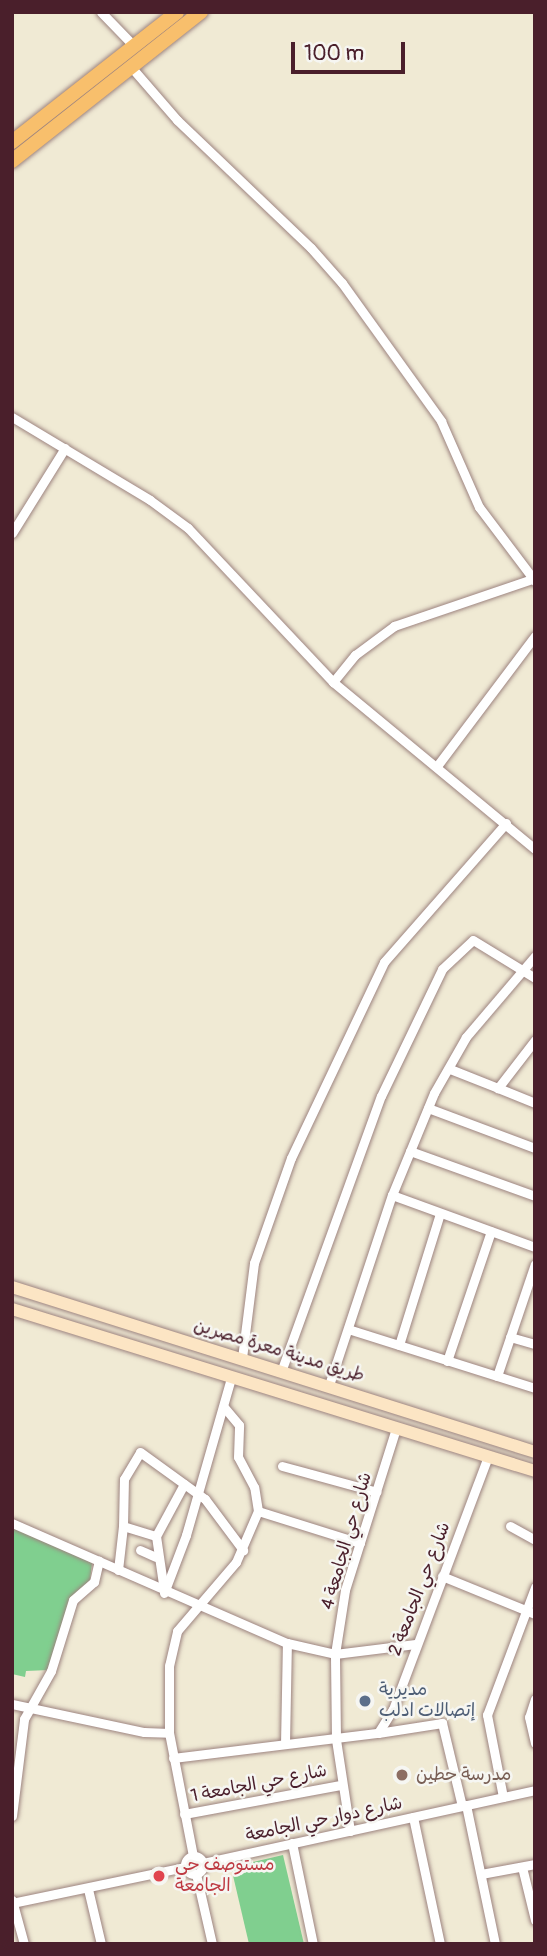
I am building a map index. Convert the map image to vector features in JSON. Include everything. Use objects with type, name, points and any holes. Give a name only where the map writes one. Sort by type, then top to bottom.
[{"type":"main road","points":[[12,161],[201,12]]},
{"type":"main road","points":[[12,142],[170,15]]},
{"type":"main road","name":"طريق مدينة معرة مصرين","points":[[12,1287],[282,1369],[535,1452]]},
{"type":"main road","points":[[12,1309],[535,1471]]},
{"type":"main road","points":[[233,1379],[242,1358]]},
{"type":"street","points":[[101,12],[134,46]]},
{"type":"street","points":[[132,68],[177,120],[311,248],[342,283],[433,409],[479,507],[534,579],[394,626],[355,655],[333,682]]},
{"type":"street","points":[[12,417],[188,528],[333,682],[535,849]]},
{"type":"street","points":[[12,533],[65,448]]},
{"type":"street","points":[[437,766],[535,636]]},
{"type":"street","points":[[242,1358],[254,1263],[291,1158],[384,962],[506,823]]},
{"type":"street","points":[[282,1369],[381,1096],[442,970],[473,940],[523,967],[535,978]]},
{"type":"street","points":[[329,1385],[392,1195],[428,1108],[466,1037],[535,956]]},
{"type":"street","points":[[498,1088],[535,1040]]},
{"type":"street","points":[[450,1069],[535,1102]]},
{"type":"street","points":[[428,1108],[535,1148]]},
{"type":"street","points":[[410,1151],[535,1196]]},
{"type":"street","points":[[392,1195],[535,1247]]},
{"type":"street","points":[[399,1345],[440,1213]]},
{"type":"street","points":[[447,1361],[491,1231]]},
{"type":"street","points":[[497,1376],[535,1264]]},
{"type":"street","points":[[348,1329],[535,1388]]},
{"type":"street","points":[[510,1338],[535,1344]]},
{"type":"street","points":[[164,1593],[197,1494],[212,1433],[233,1379]]},
{"type":"street","points":[[196,1874],[203,1863],[193,1856],[169,1732],[167,1688],[174,1636],[243,1549],[258,1511],[254,1487],[238,1457],[239,1425],[224,1407]]},
{"type":"street","name":"شارع حي الجامعة 4","points":[[350,1830],[340,1785],[336,1740],[335,1654],[345,1590],[396,1428]]},
{"type":"street","points":[[118,1570],[124,1479],[139,1451],[197,1494],[243,1549]]},
{"type":"street","name":"شارع حي الجامعة 2","points":[[378,1733],[393,1709],[415,1644],[488,1456]]},
{"type":"street","points":[[282,1466],[377,1492]]},
{"type":"street","points":[[164,1593],[157,1560],[156,1536],[184,1484]]},
{"type":"street","points":[[258,1511],[360,1543]]},
{"type":"street","points":[[12,1523],[164,1593],[287,1643],[335,1654],[415,1644]]},
{"type":"street","points":[[123,1526],[156,1536]]},
{"type":"street","points":[[510,1526],[535,1540]]},
{"type":"street","points":[[140,1550],[157,1560],[176,1563]]},
{"type":"street","points":[[12,1816],[19,1742],[30,1710],[54,1664],[74,1600],[94,1582],[99,1561]]},
{"type":"street","points":[[442,1576],[535,1614]]},
{"type":"street","points":[[503,1797],[487,1715],[535,1587]]},
{"type":"street","points":[[285,1744],[287,1643]]},
{"type":"street","points":[[535,1699],[529,1717],[535,1742]]},
{"type":"street","points":[[12,1704],[30,1710],[169,1732]]},
{"type":"street","points":[[173,1758],[336,1740],[442,1723],[481,1874],[495,1944]]},
{"type":"street","name":"شارع حي الجامعة 1","points":[[184,1814],[340,1785]]},
{"type":"street","name":"شارع دوار حي الجامعة","points":[[203,1863],[535,1790]]},
{"type":"street","points":[[413,1817],[440,1944]]},
{"type":"street","points":[[292,1843],[313,1944]]},
{"type":"street","points":[[24,1944],[13,1902],[88,1889],[185,1867],[193,1856]]},
{"type":"street","points":[[481,1874],[535,1864]]},
{"type":"street","points":[[185,1867],[196,1874],[212,1944]]},
{"type":"street","points":[[522,1867],[534,1914]]},
{"type":"street","points":[[88,1889],[101,1944]]},
{"type":"green space","points":[[12,1526],[92,1563],[90,1580],[71,1597],[49,1670],[26,1671],[25,1677],[12,1674]]},
{"type":"green space","points":[[283,1855],[304,1944],[249,1944],[231,1867]]},
{"type":"place","name":"مديرية إتصالات ادلب","points":[[365,1701]]},
{"type":"place","name":"مدرسة حطين","points":[[402,1775]]},
{"type":"place","name":"مستوصف حي الجامعة","points":[[159,1876]]}]
